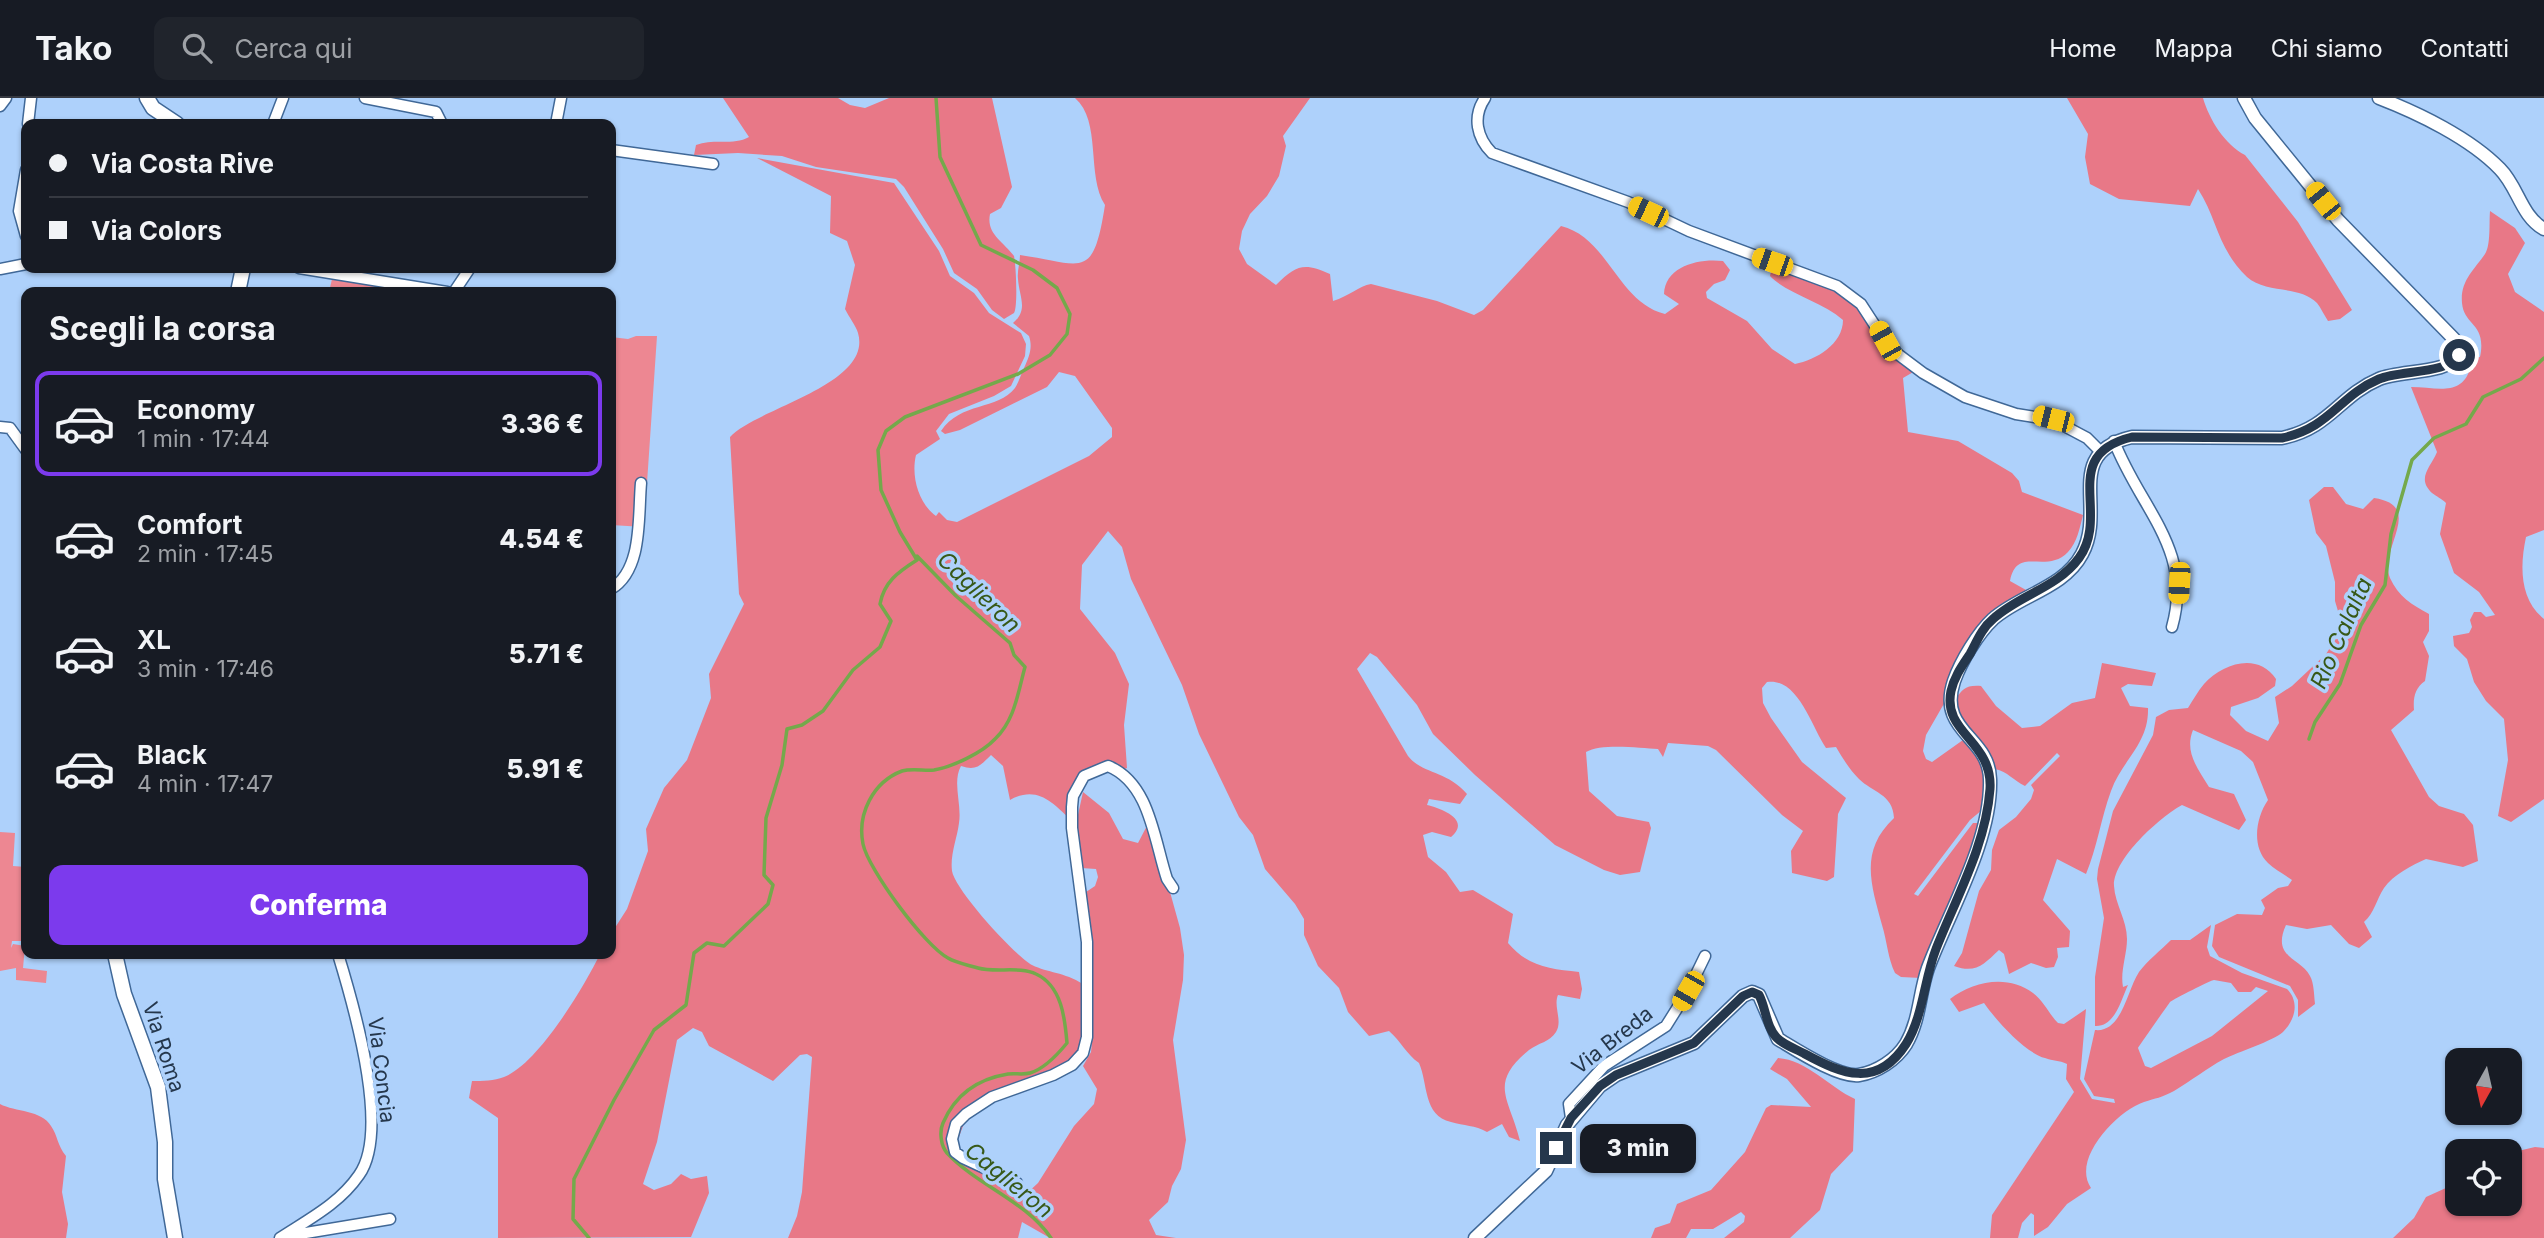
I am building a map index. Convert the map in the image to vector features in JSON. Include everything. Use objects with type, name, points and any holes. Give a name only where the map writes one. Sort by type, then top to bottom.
[{"type":"main road","points":[[147,98],[153,108],[170,119]]},
{"type":"main road","name":"Via Roma","points":[[116,959],[124,994],[158,1087],[165,1142],[164,1179],[175,1238]]},
{"type":"street","points":[[0,106],[6,98]]},
{"type":"street","points":[[29,119],[31,98]]},
{"type":"street","points":[[275,119],[283,98]]},
{"type":"street","points":[[365,98],[436,112],[440,119]]},
{"type":"street","points":[[557,119],[561,98]]},
{"type":"street","points":[[1485,98],[1479,107],[1478,128],[1483,144],[1492,153],[1628,202],[1689,231],[1837,286],[1861,304],[1885,341],[1923,373],[1965,397],[2015,414],[2053,419],[2087,438],[2099,450]]},
{"type":"street","points":[[1475,1238],[1546,1171],[1571,1118],[1600,1086],[1616,1075],[1694,1043],[1743,996],[1752,992],[1759,995],[1778,1039],[1834,1069],[1857,1075],[1879,1067],[1899,1053],[1914,1028],[1928,970],[1971,864],[1988,801],[1989,765],[1984,755],[1958,725],[1950,707],[1955,677],[1979,636],[1994,618],[2064,575],[2081,555],[2091,524],[2090,472],[2099,450],[2114,441],[2132,437],[2282,438],[2303,434],[2316,427],[2357,391],[2396,373],[2451,365],[2459,355],[2458,347],[2338,220],[2255,118],[2244,98]]},
{"type":"street","points":[[2379,98],[2431,121],[2488,159],[2508,180],[2529,218],[2544,229]]},
{"type":"street","points":[[616,151],[713,164]]},
{"type":"street","points":[[21,199],[21,218]]},
{"type":"street","points":[[0,269],[21,265]]},
{"type":"street","points":[[330,273],[416,287]]},
{"type":"street","points":[[0,427],[10,428],[21,443]]},
{"type":"street","points":[[2114,441],[2174,558],[2179,583],[2172,627]]},
{"type":"street","points":[[616,585],[627,577],[637,540],[641,483]]},
{"type":"street","points":[[1017,1184],[963,1158],[955,1152],[952,1139],[956,1125],[976,1105],[1053,1075],[1072,1065],[1083,1053],[1087,1037],[1087,943],[1072,828],[1073,796],[1084,776],[1108,766],[1120,771],[1138,789],[1167,879],[1173,888]]},
{"type":"street","name":"Via Breda","points":[[1571,1118],[1569,1104],[1583,1086],[1604,1066],[1666,1026],[1688,991],[1705,956]]},
{"type":"street","name":"Via Concia","points":[[281,1237],[337,1201],[362,1172],[372,1126],[365,1055],[339,959]]},
{"type":"street","name":"Via Concia","points":[[281,1237],[390,1219]]},
{"type":"shaded area","points":[[723,98],[838,98],[850,105],[865,108],[889,98],[992,98],[1012,187],[1001,208],[990,214],[989,221],[996,237],[1014,256],[1014,313],[1004,319],[992,310],[977,289],[954,273],[943,249],[904,187],[896,179],[816,167],[782,156],[738,153],[694,155],[696,145],[749,137]]},
{"type":"shaded area","points":[[1075,98],[1310,98],[1283,136],[1286,146],[1279,176],[1267,196],[1250,214],[1242,231],[1239,249],[1247,264],[1276,285],[1289,273],[1301,267],[1330,274],[1333,301],[1371,284],[1437,301],[1474,315],[1483,310],[1561,226],[1591,243],[1635,297],[1665,314],[1679,304],[1664,294],[1666,284],[1677,270],[1704,261],[1723,261],[1730,270],[1725,280],[1714,284],[1706,292],[1707,298],[1747,321],[1772,349],[1795,364],[1827,350],[1842,329],[1843,320],[1777,282],[1770,276],[1772,267],[1819,283],[1857,306],[1915,371],[1903,378],[1908,432],[1958,441],[2012,473],[2019,481],[2022,492],[2083,515],[2076,540],[2068,552],[2051,561],[2026,562],[2014,570],[2010,581],[2026,590],[2026,593],[1996,613],[1926,735],[1923,751],[1926,759],[1932,762],[1963,740],[1980,762],[1987,780],[1982,810],[1970,820],[1914,894],[1918,896],[1973,823],[1978,823],[1966,867],[1921,978],[1901,977],[1895,973],[1874,896],[1872,856],[1883,830],[1894,818],[1893,810],[1881,794],[1859,779],[1836,747],[1826,748],[1796,695],[1787,687],[1767,682],[1762,688],[1763,703],[1802,762],[1846,798],[1838,814],[1834,877],[1827,881],[1792,873],[1791,851],[1803,831],[1782,815],[1716,750],[1708,746],[1668,743],[1663,757],[1658,749],[1611,747],[1586,752],[1589,791],[1617,816],[1649,822],[1651,828],[1640,872],[1620,875],[1604,870],[1555,845],[1475,775],[1433,734],[1417,705],[1377,657],[1370,653],[1357,669],[1408,756],[1420,766],[1451,780],[1467,794],[1460,804],[1429,799],[1427,805],[1447,812],[1458,825],[1451,837],[1432,832],[1423,835],[1428,857],[1446,872],[1460,892],[1473,890],[1513,914],[1508,943],[1523,957],[1558,970],[1579,972],[1582,989],[1580,999],[1558,995],[1559,1023],[1556,1032],[1551,1038],[1529,1050],[1509,1072],[1505,1092],[1520,1141],[1509,1137],[1502,1124],[1487,1132],[1442,1119],[1431,1106],[1419,1063],[1389,1031],[1369,1036],[1348,1012],[1339,988],[1318,966],[1304,935],[1304,919],[1295,904],[1265,869],[1253,835],[1239,817],[1199,734],[1182,685],[1131,579],[1122,547],[1108,531],[1082,565],[1080,609],[1115,653],[1129,684],[1124,725],[1127,768],[1100,772],[1086,781],[1078,794],[1071,820],[1050,802],[1036,795],[1028,794],[1010,800],[1003,766],[991,755],[978,766],[961,766],[957,779],[959,823],[952,865],[952,871],[963,892],[987,922],[1024,959],[1032,965],[1083,984],[1089,1042],[1057,1078],[1001,1096],[965,1121],[955,1147],[1025,1195],[1038,1183],[1074,1126],[1094,1104],[1097,1089],[1083,1066],[1091,1052],[1093,1033],[1090,973],[1092,933],[1086,892],[1095,886],[1098,877],[1096,869],[1081,868],[1076,824],[1083,792],[1109,813],[1123,839],[1138,843],[1150,820],[1180,928],[1184,955],[1183,980],[1173,1040],[1186,1140],[1181,1169],[1172,1186],[1168,1202],[1149,1220],[1156,1235],[1176,1238],[1050,1238],[1022,1222],[1018,1238],[788,1238],[797,1216],[802,1192],[812,1057],[807,1054],[800,1055],[773,1081],[709,1046],[702,1032],[693,1028],[677,1040],[657,1142],[643,1184],[654,1190],[671,1184],[681,1174],[691,1179],[707,1176],[709,1193],[691,1237],[498,1238],[498,1118],[469,1098],[472,1081],[504,1077],[517,1069],[531,1057],[559,1023],[597,959],[616,959],[616,926],[627,909],[648,851],[646,829],[664,788],[687,760],[711,698],[709,674],[744,604],[739,594],[730,437],[744,426],[831,381],[848,367],[858,351],[858,333],[845,309],[855,265],[847,241],[830,233],[831,196],[757,158],[894,183],[939,251],[950,276],[974,293],[989,313],[1021,333],[1026,344],[1025,356],[1011,386],[994,396],[949,414],[936,431],[940,439],[916,455],[914,472],[920,497],[936,516],[939,512],[947,520],[957,522],[1089,456],[1112,437],[1112,428],[1075,376],[1059,372],[1047,387],[960,430],[945,434],[941,431],[958,415],[1008,395],[1018,383],[1031,345],[1029,336],[1013,323],[1022,308],[1018,276],[1020,255],[1058,262],[1082,262],[1096,247],[1105,205],[1099,193],[1091,134],[1083,108]]},
{"type":"shaded area","points":[[2067,98],[2203,98],[2219,131],[2231,145],[2245,155],[2298,222],[2352,310],[2340,319],[2328,321],[2310,297],[2264,286],[2247,277],[2224,245],[2198,189],[2190,206],[2119,199],[2090,184],[2085,157],[2088,134]]},
{"type":"shaded area","points":[[2490,211],[2515,228],[2525,243],[2508,274],[2515,292],[2544,312],[2544,530],[2526,537],[2522,570],[2530,602],[2544,619],[2544,799],[2511,822],[2498,816],[2508,760],[2504,719],[2486,701],[2474,682],[2467,659],[2454,646],[2453,636],[2469,633],[2474,612],[2481,612],[2486,617],[2495,615],[2479,592],[2454,573],[2440,534],[2446,503],[2427,488],[2425,482],[2426,472],[2437,452],[2411,387],[2454,387],[2466,378],[2470,369],[2465,359],[2480,357],[2480,337],[2464,311],[2462,295],[2469,276],[2487,250]]},
{"type":"shaded area","points":[[332,279],[380,287],[330,287]]},
{"type":"shaded area","points":[[636,336],[657,336],[644,527],[616,525],[616,338],[628,339]]},
{"type":"shaded area","points":[[2324,487],[2333,487],[2346,504],[2363,509],[2374,498],[2389,503],[2397,510],[2399,519],[2388,566],[2390,578],[2406,599],[2429,614],[2429,631],[2423,642],[2429,656],[2425,681],[2415,693],[2414,710],[2391,730],[2429,797],[2439,806],[2464,814],[2473,825],[2478,861],[2463,867],[2426,859],[2398,875],[2384,888],[2364,922],[2372,937],[2359,948],[2349,944],[2331,925],[2307,929],[2286,925],[2282,936],[2285,951],[2306,970],[2314,989],[2315,1004],[2298,1017],[2298,1000],[2290,986],[2219,957],[2212,946],[2215,925],[2237,914],[2262,915],[2265,908],[2261,900],[2278,888],[2288,886],[2292,880],[2268,863],[2259,849],[2258,823],[2268,800],[2253,762],[2241,751],[2193,730],[2191,753],[2201,774],[2209,787],[2234,794],[2246,820],[2239,830],[2182,805],[2162,819],[2129,852],[2116,875],[2114,886],[2126,932],[2122,981],[2123,987],[2128,985],[2120,1005],[2108,1022],[2095,1026],[2095,977],[2104,918],[2097,879],[2098,869],[2113,811],[2153,735],[2156,717],[2169,710],[2188,708],[2204,684],[2230,666],[2250,663],[2260,665],[2276,679],[2275,686],[2258,698],[2231,707],[2230,715],[2246,731],[2268,741],[2279,723],[2275,697],[2292,686],[2326,654],[2343,628],[2335,601],[2335,582],[2326,546],[2316,533],[2309,500]]},
{"type":"shaded area","points":[[2102,663],[2156,673],[2152,686],[2128,684],[2121,688],[2130,706],[2148,708],[2147,721],[2140,742],[2111,791],[2086,874],[2057,859],[2043,900],[2070,931],[2069,947],[2057,948],[2058,957],[2054,967],[2046,968],[2031,963],[2009,974],[2004,954],[1999,950],[1974,968],[1954,966],[1962,953],[1979,891],[1991,870],[1992,850],[1999,830],[2016,817],[2031,799],[2034,790],[2031,785],[2060,756],[2057,753],[2025,786],[1995,769],[1960,722],[1954,701],[1965,689],[1981,686],[1996,706],[2022,728],[2040,726],[2072,703],[2095,698]]},
{"type":"shaded area","points":[[0,832],[15,833],[13,866],[21,867],[21,941],[12,941],[11,948],[13,944],[21,945],[23,968],[47,971],[46,983],[16,980],[16,968],[0,971]]},
{"type":"shaded area","points":[[2211,925],[2207,947],[2210,956],[2242,973],[2287,989],[2295,1005],[2293,1017],[2287,1027],[2272,1039],[2230,1056],[2174,1091],[2133,1107],[2122,1115],[2092,1150],[2086,1176],[2091,1188],[2067,1204],[2048,1227],[2034,1236],[2034,1215],[2031,1213],[2022,1223],[2018,1238],[1990,1238],[1992,1215],[2074,1092],[2066,1079],[2067,1064],[2029,1050],[2003,1026],[1984,1003],[1959,1012],[1950,999],[1980,984],[2002,982],[2013,983],[2033,993],[2058,1023],[2064,1024],[2086,1009],[2080,1079],[2092,1099],[2115,1103],[2114,1099],[2094,1096],[2084,1079],[2095,1030],[2112,1025],[2118,1018],[2139,972],[2154,956],[2171,940],[2190,940]],"holes":[[[2214,980],[2231,983],[2238,992],[2251,992],[2256,987],[2268,991],[2212,1036],[2151,1068],[2145,1066],[2138,1048],[2170,1002]]]},
{"type":"shaded area","points":[[1778,1058],[1799,1064],[1855,1099],[1853,1151],[1831,1174],[1820,1210],[1790,1238],[1724,1238],[1744,1222],[1745,1216],[1741,1212],[1713,1229],[1691,1229],[1686,1238],[1651,1238],[1655,1228],[1670,1223],[1677,1204],[1711,1190],[1745,1152],[1766,1108],[1771,1105],[1811,1107],[1787,1079],[1770,1069]]},
{"type":"shaded area","points":[[0,1104],[35,1114],[47,1121],[66,1156],[62,1192],[68,1224],[66,1238],[0,1238]]},
{"type":"shaded area","points":[[2544,1148],[2544,1238],[2393,1238],[2414,1218],[2426,1197],[2445,1188],[2445,1216],[2522,1216],[2522,1150]]},
{"type":"waterway","points":[[589,1238],[573,1219],[574,1179],[614,1100],[654,1030],[686,1005],[694,953],[707,943],[724,946],[768,904],[773,885],[764,875],[766,818],[782,765],[787,729],[802,725],[823,711],[853,670],[880,647],[891,621],[880,604],[882,596],[898,573],[917,560],[900,532],[881,490],[878,450],[886,431],[905,417],[1018,374],[1050,355],[1067,334],[1070,314],[1057,288],[1033,270],[981,245],[940,157],[936,98]]},
{"type":"waterway","name":"Rio Calalta","points":[[2309,739],[2315,722],[2340,684],[2361,625],[2385,585],[2391,534],[2412,460],[2434,438],[2466,424],[2483,397],[2521,379],[2544,358]]},
{"type":"waterway","name":"Caglieron","points":[[917,556],[956,596],[1010,643],[1014,655],[1025,667],[1018,696],[1007,723],[989,744],[949,766],[934,770],[902,771],[875,791],[862,821],[863,844],[886,888],[912,923],[938,951],[955,961],[978,968],[1023,970],[1036,974],[1045,979],[1057,995],[1067,1043],[1050,1061],[1035,1071],[997,1076],[968,1090],[948,1113],[941,1135],[945,1150],[959,1165],[1029,1214],[1051,1238]]},
{"type":"route","points":[[1556,1148],[1571,1118],[1600,1086],[1616,1075],[1694,1043],[1743,996],[1752,992],[1759,995],[1764,1003],[1767,1020],[1778,1039],[1834,1069],[1857,1075],[1879,1067],[1899,1053],[1914,1028],[1928,970],[1971,864],[1988,801],[1989,765],[1952,716],[1951,692],[1955,677],[1979,636],[1994,618],[2064,575],[2081,555],[2091,524],[2090,472],[2099,450],[2114,441],[2132,437],[2282,438],[2303,434],[2316,427],[2357,391],[2369,384],[2396,373],[2439,369],[2451,365],[2459,355]]}]
